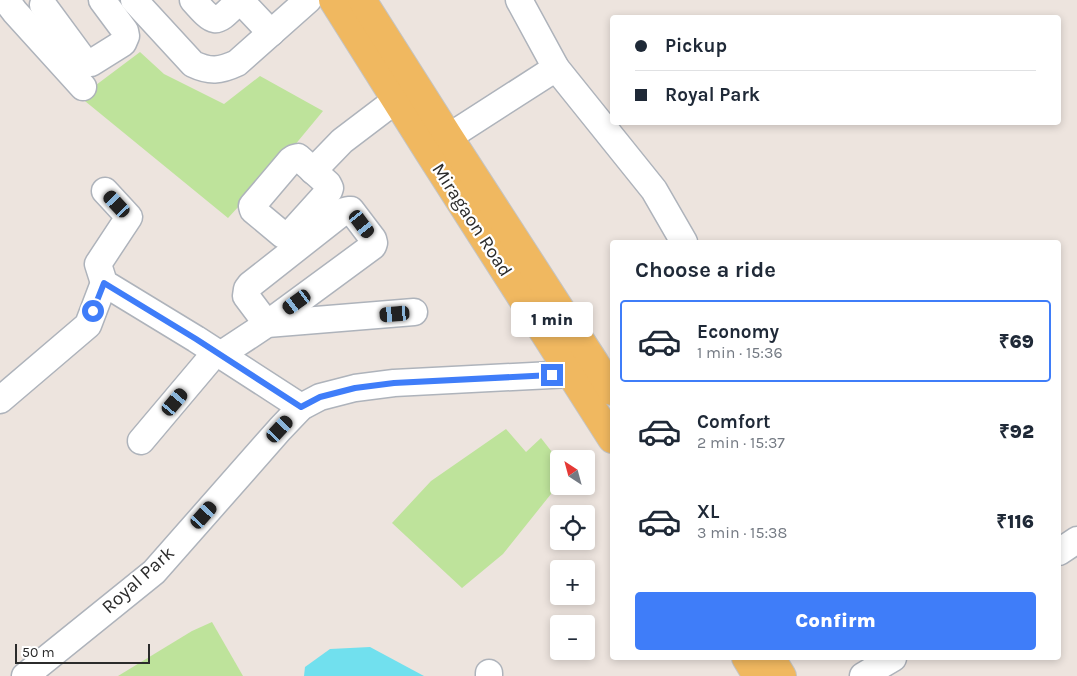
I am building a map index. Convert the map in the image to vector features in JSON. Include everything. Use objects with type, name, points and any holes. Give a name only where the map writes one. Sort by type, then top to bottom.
[{"type":"main road","name":"Miragaon Road","points":[[333,0],[396,100],[438,144]]},
{"type":"main road","name":"Miragaon Road","points":[[362,0],[438,144],[583,368],[610,433]]},
{"type":"main road","name":"Miragaon Road","points":[[583,368],[610,389]]},
{"type":"main road","points":[[747,660],[757,676]]},
{"type":"main road","points":[[772,660],[782,676]]},
{"type":"street","points":[[31,6],[85,62],[91,63],[123,43],[126,36],[125,31],[102,0]]},
{"type":"street","points":[[134,0],[192,64],[213,70],[226,68],[237,63],[308,0]]},
{"type":"street","points":[[193,0],[207,16],[216,20],[222,17],[240,0],[271,33]]},
{"type":"street","points":[[519,0],[556,68],[654,190],[683,240]]},
{"type":"street","points":[[31,6],[84,87]]},
{"type":"street","points":[[438,144],[556,68]]},
{"type":"street","points":[[313,171],[342,141],[396,100]]},
{"type":"street","points":[[0,400],[88,325],[104,283],[98,264],[129,217],[105,191]]},
{"type":"street","points":[[142,441],[218,354],[267,324],[374,244],[373,239],[351,210],[344,211],[247,289],[246,296],[267,324]]},
{"type":"street","points":[[104,283],[301,407]]},
{"type":"street","points":[[267,324],[414,312]]},
{"type":"street","name":"Royal Park","points":[[25,676],[154,572],[301,407],[320,397],[355,388],[394,383],[583,368]]},
{"type":"street","points":[[1061,551],[1077,540]]},
{"type":"street","points":[[863,676],[890,660]]},
{"type":"green space","points":[[140,52],[164,74],[224,104],[260,76],[323,111],[294,146],[228,218],[80,97]]},
{"type":"green space","points":[[506,429],[526,452],[541,438],[550,450],[550,495],[503,554],[462,588],[392,523],[431,481]]},
{"type":"green space","points":[[212,622],[243,676],[118,676],[192,631]]},
{"type":"water","points":[[370,647],[424,676],[304,676],[305,667],[330,649]]},
{"type":"route","points":[[93,311],[104,283],[196,339],[301,407],[320,397],[355,388],[394,383],[552,375]]}]
